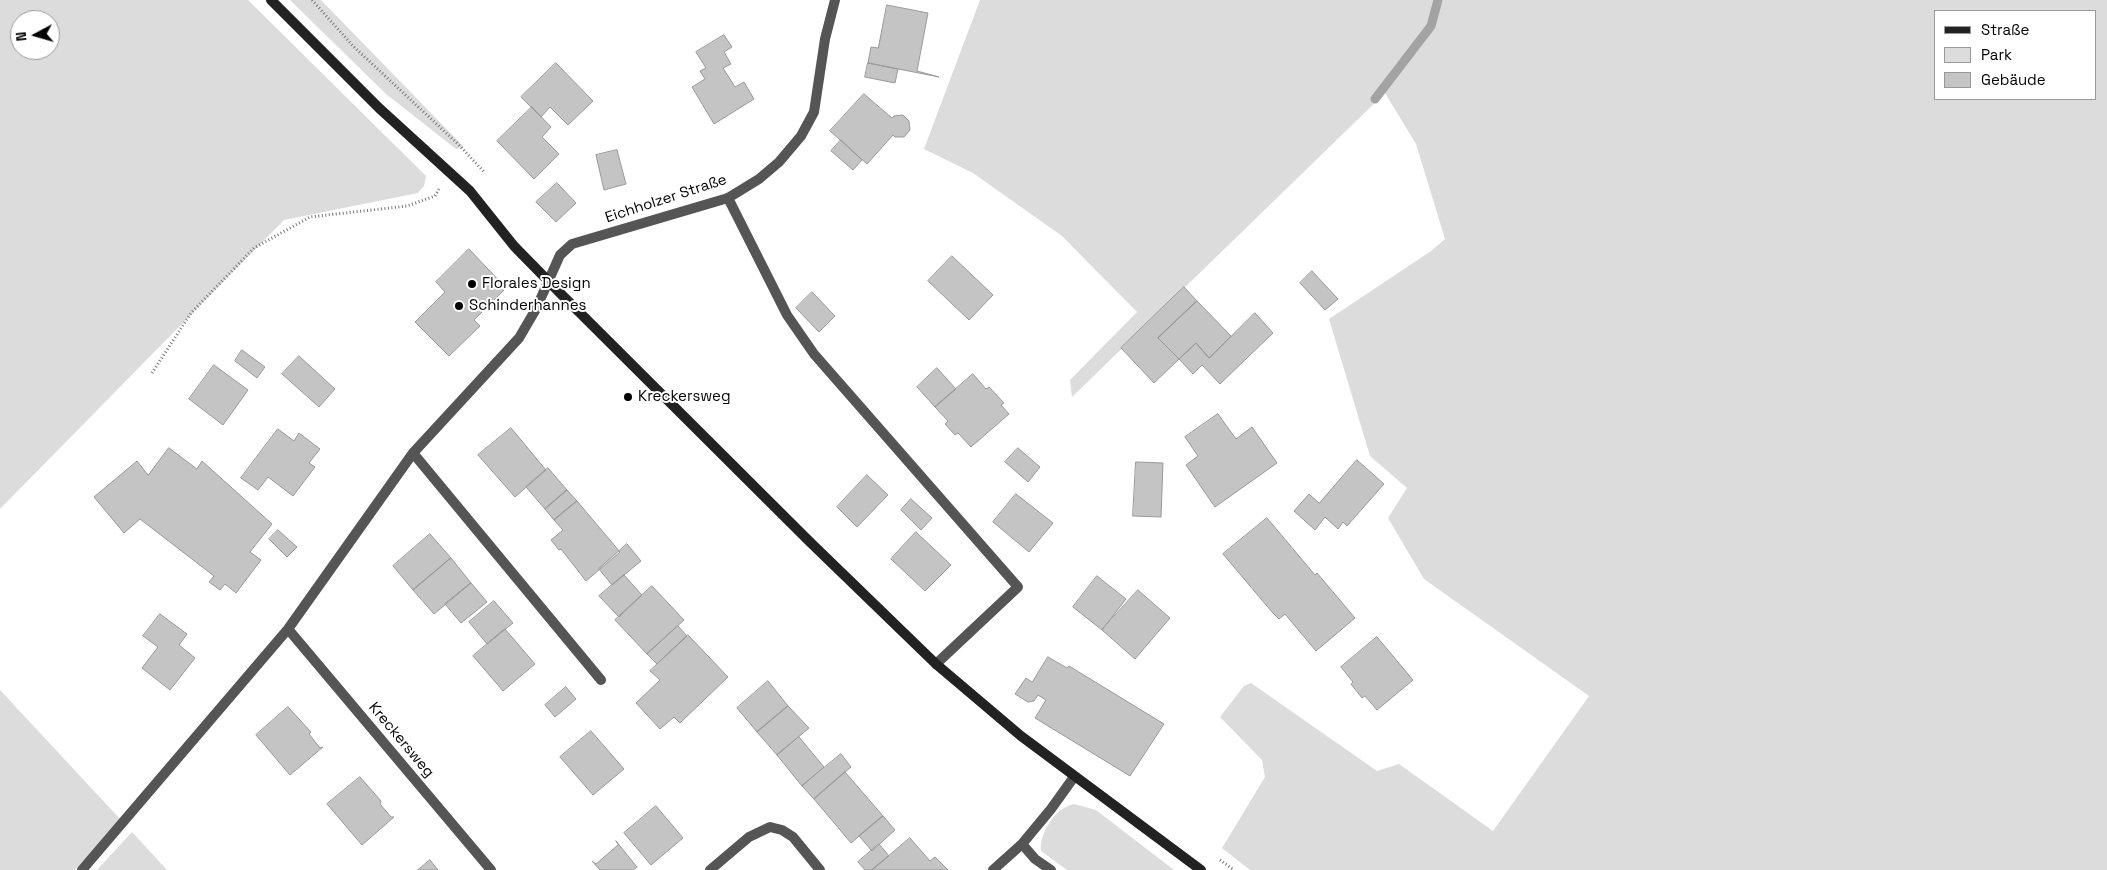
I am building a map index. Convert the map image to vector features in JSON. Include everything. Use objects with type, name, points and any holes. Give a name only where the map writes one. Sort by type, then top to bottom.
[{"type":"main road","points":[[271,0],[379,108],[470,191],[514,246],[818,550],[936,664],[1021,736],[1201,870]]},
{"type":"street","name":"Eichholzer Straße","points":[[548,279],[560,255],[572,244],[728,198],[759,179],[780,162],[793,146],[814,112],[825,39],[835,0]]},
{"type":"street","points":[[728,198],[797,332],[814,354],[1018,587],[936,664]]},
{"type":"street","points":[[83,869],[288,629],[414,453],[520,338],[536,309],[548,279]]},
{"type":"street","points":[[414,453],[601,680]]},
{"type":"street","name":"Kreckersweg","points":[[288,629],[491,870]]},
{"type":"street","points":[[993,870],[1022,844],[1074,777]]},
{"type":"street","points":[[710,870],[749,837],[770,827],[782,830],[793,837],[820,870]]},
{"type":"street","points":[[1022,844],[1035,859],[1051,870]]},
{"type":"path","points":[[312,0],[353,46],[458,144],[487,175],[470,191]]},
{"type":"path","points":[[152,373],[191,313],[254,248],[310,217],[407,206],[436,196],[448,171]]},
{"type":"green space","points":[[0,0],[248,0],[426,176],[424,186],[418,193],[284,220],[0,509]]},
{"type":"green space","points":[[290,0],[321,0],[464,147],[456,149],[386,94]]},
{"type":"green space","points":[[980,0],[2107,0],[2107,870],[1250,870],[1222,848],[1265,777],[1262,760],[1220,717],[1244,686],[1251,683],[1377,771],[1399,764],[1493,831],[1589,696],[1424,579],[1388,518],[1407,488],[1370,456],[1329,319],[1431,251],[1445,239],[1416,144],[1385,93],[1072,397],[1070,380],[1137,312],[1062,236],[973,173],[924,149]]},
{"type":"green space","points":[[0,690],[121,820],[75,870],[0,870]]},
{"type":"green space","points":[[1074,804],[1096,810],[1174,870],[1067,870],[1041,851],[1041,844],[1046,829],[1055,815],[1067,806]]},
{"type":"green space","points":[[132,832],[167,870],[97,870]]},
{"type":"building","points":[[887,5],[928,13],[917,71],[939,77],[868,63],[871,47],[878,48]]},
{"type":"building","points":[[724,35],[732,47],[724,52],[731,64],[723,68],[735,87],[744,82],[754,99],[714,124],[692,87],[705,79],[700,71],[706,68],[696,52]]},
{"type":"building","points":[[556,63],[593,101],[568,125],[550,107],[541,117],[521,97]]},
{"type":"building","points":[[868,63],[898,69],[895,83],[865,77]]},
{"type":"building","points":[[864,94],[892,118],[903,115],[909,121],[910,130],[904,137],[895,137],[893,135],[867,164],[830,131]]},
{"type":"building","points":[[532,107],[551,127],[542,137],[559,154],[534,179],[497,141]]},
{"type":"building","points":[[841,140],[862,160],[853,170],[831,151]]},
{"type":"building","points":[[617,150],[626,184],[604,190],[596,155]]},
{"type":"building","points":[[557,183],[576,203],[556,222],[536,202]]},
{"type":"building","name":"Schinderhannes","points":[[469,249],[506,288],[474,320],[480,326],[449,356],[415,322],[445,292],[436,282]]},
{"type":"building","points":[[952,256],[993,295],[969,320],[928,281]]},
{"type":"building","points":[[1312,271],[1338,299],[1325,310],[1300,283]]},
{"type":"building","points":[[1184,287],[1197,301],[1158,338],[1179,359],[1154,383],[1121,348]]},
{"type":"building","points":[[812,292],[835,316],[819,332],[796,308]]},
{"type":"building","points":[[1197,301],[1231,336],[1209,358],[1196,343],[1179,359],[1158,338]]},
{"type":"building","points":[[1255,313],[1273,333],[1220,384],[1202,365],[1193,374],[1179,359],[1196,343],[1209,358]]},
{"type":"building","points":[[242,350],[265,367],[257,378],[235,361]]},
{"type":"building","points":[[299,356],[335,389],[319,407],[282,374]]},
{"type":"building","points":[[214,365],[248,390],[223,425],[189,399]]},
{"type":"building","points":[[937,368],[956,389],[935,407],[917,387]]},
{"type":"building","points":[[973,374],[986,389],[989,387],[1004,403],[1001,405],[1009,414],[971,447],[958,433],[955,435],[945,424],[948,421],[935,407]]},
{"type":"building","points":[[1218,414],[1236,439],[1252,427],[1277,463],[1215,507],[1186,465],[1198,456],[1185,437]]},
{"type":"building","points":[[511,428],[546,470],[515,497],[478,455]]},
{"type":"building","points":[[278,429],[294,441],[299,433],[320,449],[309,463],[315,467],[293,496],[268,477],[258,490],[241,478]]},
{"type":"building","points":[[169,448],[197,469],[202,461],[272,524],[250,552],[261,560],[236,593],[225,584],[220,590],[209,582],[214,576],[140,519],[124,533],[94,497],[137,461],[148,475]]},
{"type":"building","points":[[1018,448],[1040,467],[1028,482],[1005,462]]},
{"type":"building","points":[[1357,460],[1384,484],[1347,526],[1343,522],[1338,529],[1325,517],[1315,530],[1294,511],[1309,494],[1319,503]]},
{"type":"building","points":[[1136,462],[1163,463],[1161,517],[1133,516]]},
{"type":"building","points":[[548,468],[567,490],[545,509],[526,487]]},
{"type":"building","points":[[867,475],[888,495],[857,527],[837,507]]},
{"type":"building","points":[[567,490],[577,501],[554,520],[545,509]]},
{"type":"building","points":[[1016,494],[1053,523],[1029,552],[993,522]]},
{"type":"building","points":[[911,499],[932,518],[921,530],[901,510]]},
{"type":"building","points":[[577,501],[620,552],[586,581],[561,549],[559,550],[551,540],[563,530],[554,520]]},
{"type":"building","points":[[1267,518],[1315,575],[1317,573],[1355,618],[1316,651],[1285,614],[1279,619],[1272,612],[1223,554]]},
{"type":"building","points":[[278,530],[297,547],[287,557],[269,539]]},
{"type":"building","points":[[916,532],[951,565],[925,591],[891,559]]},
{"type":"building","points":[[430,534],[451,558],[413,590],[393,566]]},
{"type":"building","points":[[627,544],[641,561],[612,585],[599,569]]},
{"type":"building","points":[[451,558],[471,583],[434,614],[413,590]]},
{"type":"building","points":[[624,575],[642,595],[619,617],[599,596]]},
{"type":"building","points":[[1097,576],[1126,599],[1102,630],[1073,607]]},
{"type":"building","points":[[471,583],[487,602],[461,623],[445,604]]},
{"type":"building","points":[[652,586],[684,620],[647,654],[615,620]]},
{"type":"building","points":[[1138,590],[1170,618],[1135,659],[1102,630]]},
{"type":"building","points":[[494,601],[513,623],[487,644],[469,622]]},
{"type":"building","points":[[160,614],[187,634],[179,645],[195,658],[170,690],[142,668],[158,647],[143,636]]},
{"type":"building","points":[[678,626],[687,636],[657,664],[647,654]]},
{"type":"building","points":[[505,629],[535,664],[503,691],[473,656]]},
{"type":"building","points":[[688,635],[728,677],[680,723],[674,717],[660,729],[636,703],[660,680],[650,671]]},
{"type":"building","points":[[1377,637],[1413,680],[1377,710],[1365,696],[1362,698],[1351,684],[1353,682],[1341,667]]},
{"type":"building","points":[[1048,657],[1067,668],[1069,666],[1164,724],[1130,776],[1035,718],[1046,700],[1038,695],[1034,701],[1028,702],[1015,694],[1026,678],[1032,682]]},
{"type":"building","points":[[768,681],[788,706],[757,732],[737,708]]},
{"type":"building","points":[[566,687],[576,699],[555,717],[545,705]]},
{"type":"building","points":[[788,706],[809,728],[777,755],[757,732]]},
{"type":"building","points":[[288,707],[311,732],[309,734],[320,748],[323,747],[290,775],[256,735]]},
{"type":"building","points":[[591,731],[624,769],[593,795],[560,757]]},
{"type":"building","points":[[799,737],[824,767],[802,786],[777,755]]},
{"type":"building","points":[[841,754],[851,767],[814,799],[802,786]]},
{"type":"building","points":[[845,772],[883,816],[851,843],[814,799]]},
{"type":"building","points":[[360,777],[381,801],[380,804],[391,817],[394,817],[362,845],[327,804]]},
{"type":"building","points":[[656,806],[683,838],[651,865],[624,833]]},
{"type":"building","points":[[883,816],[895,830],[872,851],[859,836]]},
{"type":"building","points":[[910,838],[930,861],[935,857],[948,870],[872,870]]},
{"type":"building","points":[[616,841],[637,867],[633,870],[600,870],[592,861],[596,864],[618,845]]},
{"type":"building","points":[[879,844],[889,856],[872,870],[865,870],[858,862]]},
{"type":"building","points":[[430,860],[438,870],[418,870]]},
{"type":"waterway","points":[[1375,99],[1431,26],[1438,0]]},
{"type":"place","name":"Florales Design","points":[[472,284]]},
{"type":"place","name":"Schinderhannes","points":[[459,306]]},
{"type":"place","name":"Kreckersweg","points":[[628,397]]}]
